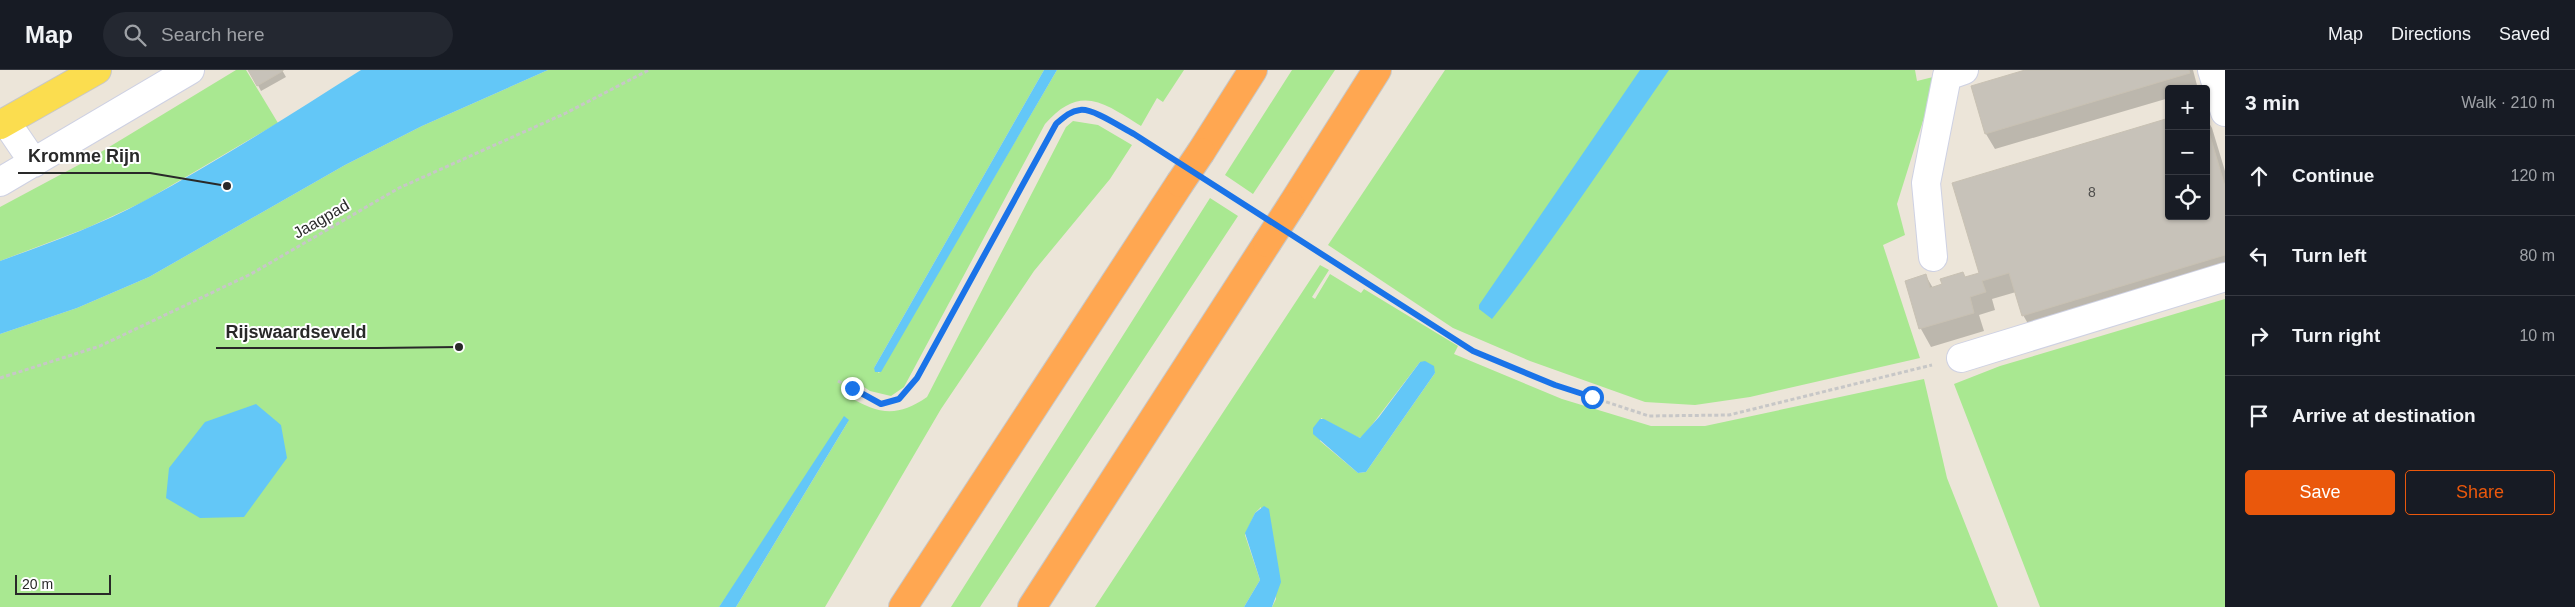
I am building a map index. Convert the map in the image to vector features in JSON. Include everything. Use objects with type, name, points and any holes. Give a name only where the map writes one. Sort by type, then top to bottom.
[{"type":"highway","points":[[903,607],[1253,70]]},
{"type":"highway","points":[[1032,607],[1377,70]]},
{"type":"main road","points":[[3,123],[97,70]]},
{"type":"street","points":[[0,182],[190,70]]},
{"type":"street","points":[[1933,257],[1926,183],[1947,76],[1964,70]]},
{"type":"street","points":[[2212,70],[2225,112]]},
{"type":"street","points":[[3,123],[34,163]]},
{"type":"street","points":[[1961,358],[2225,277]]},
{"type":"path","name":"Jaagpad","points":[[0,378],[100,346],[250,274],[399,188],[566,114],[649,70]]},
{"type":"path","points":[[838,381],[881,404],[899,399],[917,378],[1056,124],[1068,114],[1081,109],[1098,115],[1168,156]]},
{"type":"path","points":[[1210,182],[1260,215]]},
{"type":"path","points":[[1302,242],[1473,351],[1555,385],[1649,416],[1729,415],[1961,358]]},
{"type":"green space","points":[[236,70],[246,70],[278,123],[143,202],[87,228],[0,261],[0,207],[86,161]]},
{"type":"green space","points":[[548,70],[1044,70],[874,368],[879,373],[1057,70],[1184,70],[1163,102],[1157,98],[1141,126],[1115,110],[1092,101],[1069,104],[1045,124],[904,387],[891,396],[870,391],[861,385],[848,396],[869,407],[888,411],[906,408],[927,397],[1066,127],[1073,121],[1098,125],[1132,145],[1110,179],[1034,271],[941,409],[825,607],[736,607],[849,420],[719,607],[0,607],[0,334],[77,308],[149,277],[345,165],[422,126]]},
{"type":"green space","points":[[1292,70],[1335,70],[1253,194],[1225,175]]},
{"type":"green space","points":[[1445,70],[1915,70],[1917,81],[1937,76],[1897,204],[1905,235],[1883,245],[1920,358],[1750,397],[1695,405],[1645,402],[1530,361],[1453,328],[1328,245]]},
{"type":"green space","points":[[1210,198],[1238,216],[980,607],[951,607]]},
{"type":"green space","points":[[1320,265],[1329,270],[1312,297],[1315,299],[1330,274],[1361,293],[1364,289],[1458,346],[1454,354],[1562,399],[1651,426],[1705,426],[1924,379],[1947,478],[1998,607],[1272,607],[1276,599],[1261,507],[1255,513],[1245,535],[1260,580],[1244,607],[1095,607]],"holes":[[[1420,362],[1435,373],[1366,472],[1358,473],[1320,441],[1321,418],[1360,438]]]},
{"type":"green space","points":[[2225,299],[2225,607],[2040,607],[1954,384],[2000,366]]},
{"type":"water","points":[[361,70],[548,70],[422,126],[345,165],[149,277],[77,308],[0,334],[0,261],[55,241],[127,210],[226,154]]},
{"type":"water","points":[[1044,70],[1057,70],[881,372],[875,372],[874,368]]},
{"type":"water","points":[[1640,70],[1669,70],[1560,227],[1492,319],[1479,309],[1479,305]]},
{"type":"water","points":[[1425,361],[1434,366],[1435,373],[1366,472],[1358,473],[1313,434],[1313,428],[1320,419],[1324,419],[1360,438],[1379,417],[1420,362]]},
{"type":"water","points":[[256,404],[281,425],[287,458],[244,517],[200,518],[166,498],[169,468],[205,422]]},
{"type":"water","points":[[844,416],[849,420],[736,607],[719,607]]},
{"type":"water","points":[[1264,506],[1269,509],[1281,582],[1272,607],[1244,607],[1260,580],[1245,533],[1255,513]]},
{"type":"building","points":[[248,70],[283,70],[283,71],[257,86]]},
{"type":"building","points":[[2025,70],[2189,70],[2190,73],[1985,134],[1971,86]]},
{"type":"building","points":[[2165,119],[2165,220],[2210,220],[2210,135],[2225,186],[2225,255],[2022,316],[2009,273],[1982,281],[1986,292],[1970,297],[1974,313],[1919,329],[1905,281],[1926,274],[1930,288],[1942,284],[1940,279],[1963,272],[1965,277],[1979,273],[1952,183]]},
{"type":"place","name":"Kromme Rijn","points":[[227,186]]},
{"type":"place","name":"Rijswaardseveld","points":[[459,347]]},
{"type":"route","points":[[852,388],[881,404],[899,399],[917,378],[1056,124],[1068,114],[1081,109],[1098,115],[1134,134],[1473,351],[1555,385],[1592,397]]}]
